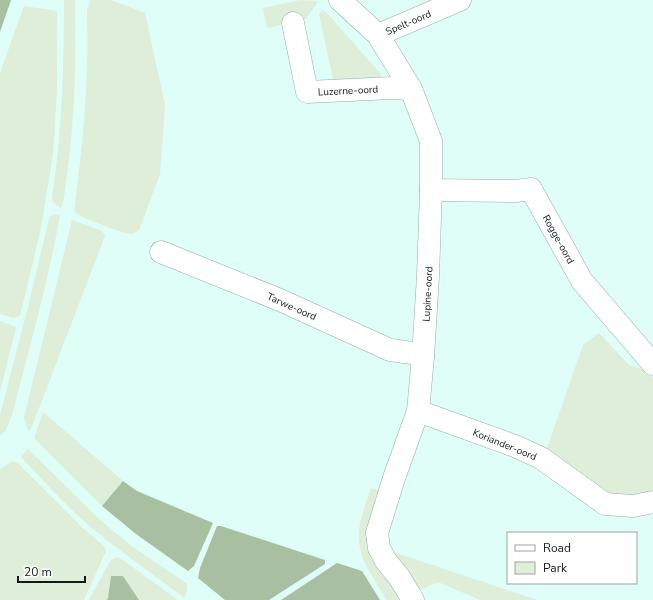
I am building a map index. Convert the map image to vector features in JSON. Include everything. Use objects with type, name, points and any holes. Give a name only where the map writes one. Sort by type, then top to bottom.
[{"type":"street","name":"Lupine-oord","points":[[340,0],[378,34],[411,89],[431,141],[432,190],[423,357],[418,411],[394,478],[377,533],[379,548],[386,561],[413,600]]},
{"type":"street","name":"Spelt-oord","points":[[378,34],[460,0]]},
{"type":"street","name":"Luzerne-oord","points":[[293,23],[307,92],[392,88],[411,89]]},
{"type":"street","name":"Rogge-oord","points":[[432,190],[516,191],[531,189],[582,281],[653,364]]},
{"type":"street","name":"Tarwe-oord","points":[[161,252],[280,300],[390,350],[412,353],[423,357]]},
{"type":"street","name":"Koriander-oord","points":[[418,411],[515,446],[541,458],[605,504],[633,506],[653,502]]},
{"type":"green space","points":[[0,0],[11,0],[0,32]]},
{"type":"green space","points":[[64,0],[75,0],[75,66],[70,153],[61,208],[54,203],[52,198],[62,99]]},
{"type":"green space","points":[[91,0],[111,0],[145,13],[165,105],[160,174],[139,230],[135,233],[122,232],[74,212],[85,104],[87,9]]},
{"type":"green space","points":[[300,0],[317,1],[306,19],[269,28],[267,27],[263,8]]},
{"type":"green space","points":[[24,6],[57,11],[57,92],[53,154],[41,228],[20,316],[13,318],[0,314],[0,73]]},
{"type":"green space","points":[[322,10],[325,11],[380,73],[382,80],[338,84],[333,79],[319,14]]},
{"type":"green space","points":[[55,214],[60,215],[38,316],[12,415],[6,430],[0,436],[0,415],[49,219]]},
{"type":"green space","points":[[72,220],[102,231],[105,236],[31,429],[28,431],[24,418]]},
{"type":"green space","points":[[0,321],[16,327],[0,392]]},
{"type":"green space","points":[[599,333],[629,365],[645,370],[653,378],[653,495],[609,496],[545,454],[583,345]]},
{"type":"green space","points":[[43,412],[123,481],[102,506],[34,438]]},
{"type":"green space","points":[[28,449],[100,520],[133,547],[187,584],[185,598],[92,528],[56,494],[21,457]]},
{"type":"green space","points":[[11,462],[18,463],[84,529],[104,546],[106,551],[84,600],[0,600],[0,469]]},
{"type":"green space","points":[[123,481],[137,491],[213,523],[194,566],[188,571],[136,534],[102,506]]},
{"type":"green space","points":[[371,488],[381,491],[373,559],[387,580],[391,578],[403,600],[387,600],[367,567],[360,547],[360,523]]},
{"type":"green space","points":[[217,526],[221,526],[325,560],[325,564],[269,600],[225,600],[198,578],[200,568]]},
{"type":"green space","points":[[390,551],[537,600],[480,600],[438,582],[420,590]]},
{"type":"green space","points":[[117,557],[178,600],[139,600],[123,576],[111,576],[108,599],[89,600],[109,563]]},
{"type":"green space","points":[[337,563],[362,571],[380,600],[281,600]]},
{"type":"green space","points":[[111,576],[123,576],[139,600],[107,600]]}]
